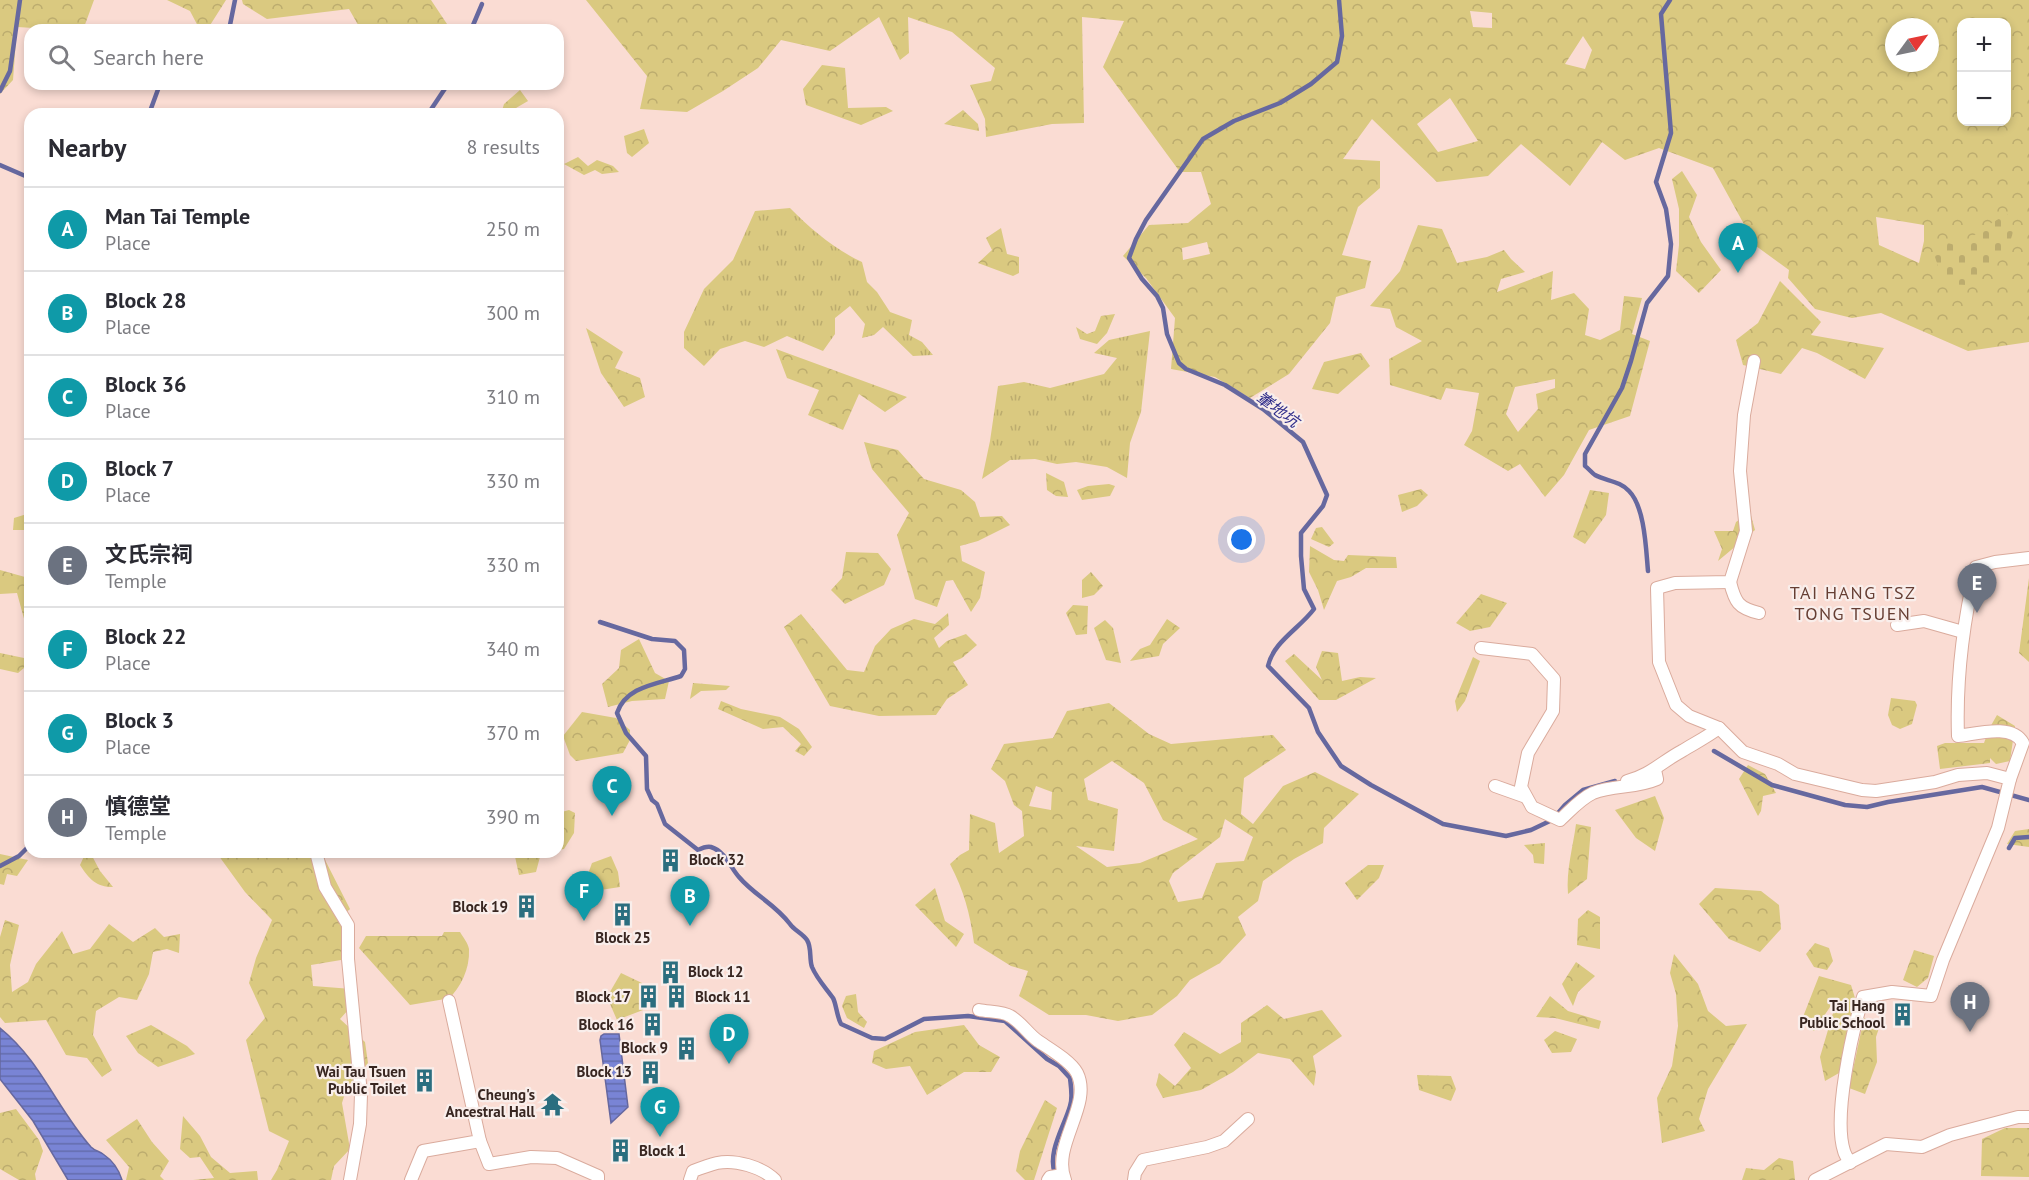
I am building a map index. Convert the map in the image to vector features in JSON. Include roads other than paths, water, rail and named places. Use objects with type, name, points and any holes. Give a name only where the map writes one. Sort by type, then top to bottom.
[{"type":"street","points":[[1754,361],[1744,415],[1740,471],[1746,531],[1730,582],[1734,600],[1747,610],[1759,613]]},
{"type":"street","points":[[1850,1163],[1844,1152],[1841,1135],[1844,1088],[1855,1023],[1863,997],[1892,992],[1931,996],[1943,960],[1998,828],[2009,783],[2023,743],[2020,738],[2006,731],[1958,736],[1957,703],[1963,633],[1976,567],[2029,558]]},
{"type":"street","points":[[1730,582],[1675,583],[1657,588],[1659,662],[1676,705],[1689,716],[1719,728],[1743,752],[1778,764],[1795,774],[1862,790],[1876,791],[1935,782],[1958,775],[1987,773],[2009,783]]},
{"type":"street","points":[[1897,625],[1924,621],[1963,633]]},
{"type":"street","points":[[1481,648],[1532,654],[1554,679],[1553,711],[1528,753],[1521,787],[1532,807],[1560,820],[1578,802],[1593,793],[1648,783],[1657,779],[1655,770]]},
{"type":"street","points":[[1623,782],[1655,770],[1719,728]]},
{"type":"street","points":[[1496,786],[1526,796]]},
{"type":"street","points":[[318,858],[325,887],[348,925],[348,959],[361,1094],[358,1143],[350,1180]]},
{"type":"street","points":[[449,1001],[480,1141],[489,1164],[531,1157],[557,1158],[598,1176],[598,1180]]},
{"type":"street","points":[[979,1010],[1009,1015],[1077,1072],[1080,1089],[1077,1110],[1057,1178]]},
{"type":"street","points":[[1815,1180],[1886,1144],[1922,1147],[1950,1135],[2018,1117],[2029,1117]]},
{"type":"street","points":[[1134,1180],[1135,1173],[1143,1160],[1207,1147],[1224,1141],[1248,1119]]},
{"type":"street","points":[[411,1180],[423,1151],[480,1141]]},
{"type":"street","points":[[690,1180],[693,1171],[719,1162],[741,1164],[766,1171],[775,1180]]},
{"type":"water","points":[[0,1028],[27,1055],[79,1132],[91,1147],[112,1162],[122,1180],[68,1180],[33,1121],[0,1079]]},
{"type":"water","points":[[604,1034],[619,1034],[628,1107],[611,1123],[600,1040]]},
{"type":"waterway","points":[[0,91],[10,71],[20,0]]},
{"type":"waterway","points":[[230,24],[235,0]]},
{"type":"waterway","name":"輋地坑","points":[[1339,0],[1342,36],[1337,62],[1311,84],[1280,103],[1234,121],[1203,139],[1146,220],[1129,258],[1163,308],[1167,334],[1179,363],[1186,369],[1225,385],[1263,409],[1303,442],[1327,495],[1323,506],[1301,533],[1304,589],[1314,609],[1281,642],[1268,666],[1309,708],[1318,732],[1341,766],[1443,824],[1506,836],[1531,830],[1552,820],[1583,790],[1615,781]]},
{"type":"waterway","points":[[1648,571],[1642,518],[1634,498],[1621,485],[1595,475],[1585,466],[1585,454],[1622,388],[1647,303],[1668,276],[1671,244],[1666,209],[1656,182],[1671,133],[1661,14],[1670,0]]},
{"type":"waterway","points":[[474,24],[482,4]]},
{"type":"waterway","points":[[151,108],[158,90]]},
{"type":"waterway","points":[[432,108],[444,90]]},
{"type":"waterway","points":[[0,165],[24,175]]},
{"type":"waterway","points":[[600,622],[652,639],[675,641],[684,650],[685,669],[681,676],[635,692],[621,704],[617,713],[626,733],[646,756],[647,789],[652,800],[657,804],[665,824],[698,850],[709,847],[720,852],[745,883],[807,940],[812,967],[833,998],[841,1024],[872,1038],[885,1039],[924,1019],[968,1016],[1005,1021],[1047,1059],[1059,1066],[1070,1078],[1072,1096],[1053,1157],[1055,1174]]},
{"type":"waterway","points":[[1714,751],[1772,785],[1845,805],[1867,807],[1982,787],[2029,800]]},
{"type":"waterway","points":[[2009,848],[2015,838],[2029,837]]},
{"type":"waterway","points":[[0,866],[24,851]]},
{"type":"place","name":"Man Tai Temple","points":[[1738,273]]},
{"type":"place","name":"文氏宗祠","points":[[1977,613]]},
{"type":"place","name":"Block 36","points":[[612,816]]},
{"type":"place","name":"Block 32","points":[[671,860]]},
{"type":"place","name":"Block 19","points":[[526,907]]},
{"type":"place","name":"Block 25","points":[[623,914]]},
{"type":"place","name":"Block 22","points":[[584,921]]},
{"type":"place","name":"Block 28","points":[[690,926]]},
{"type":"place","name":"Block 12","points":[[670,972]]},
{"type":"place","name":"Block 17","points":[[649,997]]},
{"type":"place","name":"Block 11","points":[[677,997]]},
{"type":"place","name":"Tai Hang Public School","points":[[1903,1015]]},
{"type":"place","name":"Block 16","points":[[652,1025]]},
{"type":"place","name":"慎德堂","points":[[1970,1032]]},
{"type":"place","name":"Block 9","points":[[686,1048]]},
{"type":"place","name":"Block 7","points":[[729,1064]]},
{"type":"place","name":"Block 13","points":[[650,1072]]},
{"type":"place","name":"Wai Tau Tsuen Public Toilet","points":[[424,1081]]},
{"type":"place","name":"Cheung's Ancestral Hall","points":[[553,1104]]},
{"type":"place","name":"Block 3","points":[[660,1137]]},
{"type":"place","name":"Block 1","points":[[621,1151]]},
{"type":"district","name":"TAI HANG TSZ TONG TSUEN","points":[[1853,603]]}]
